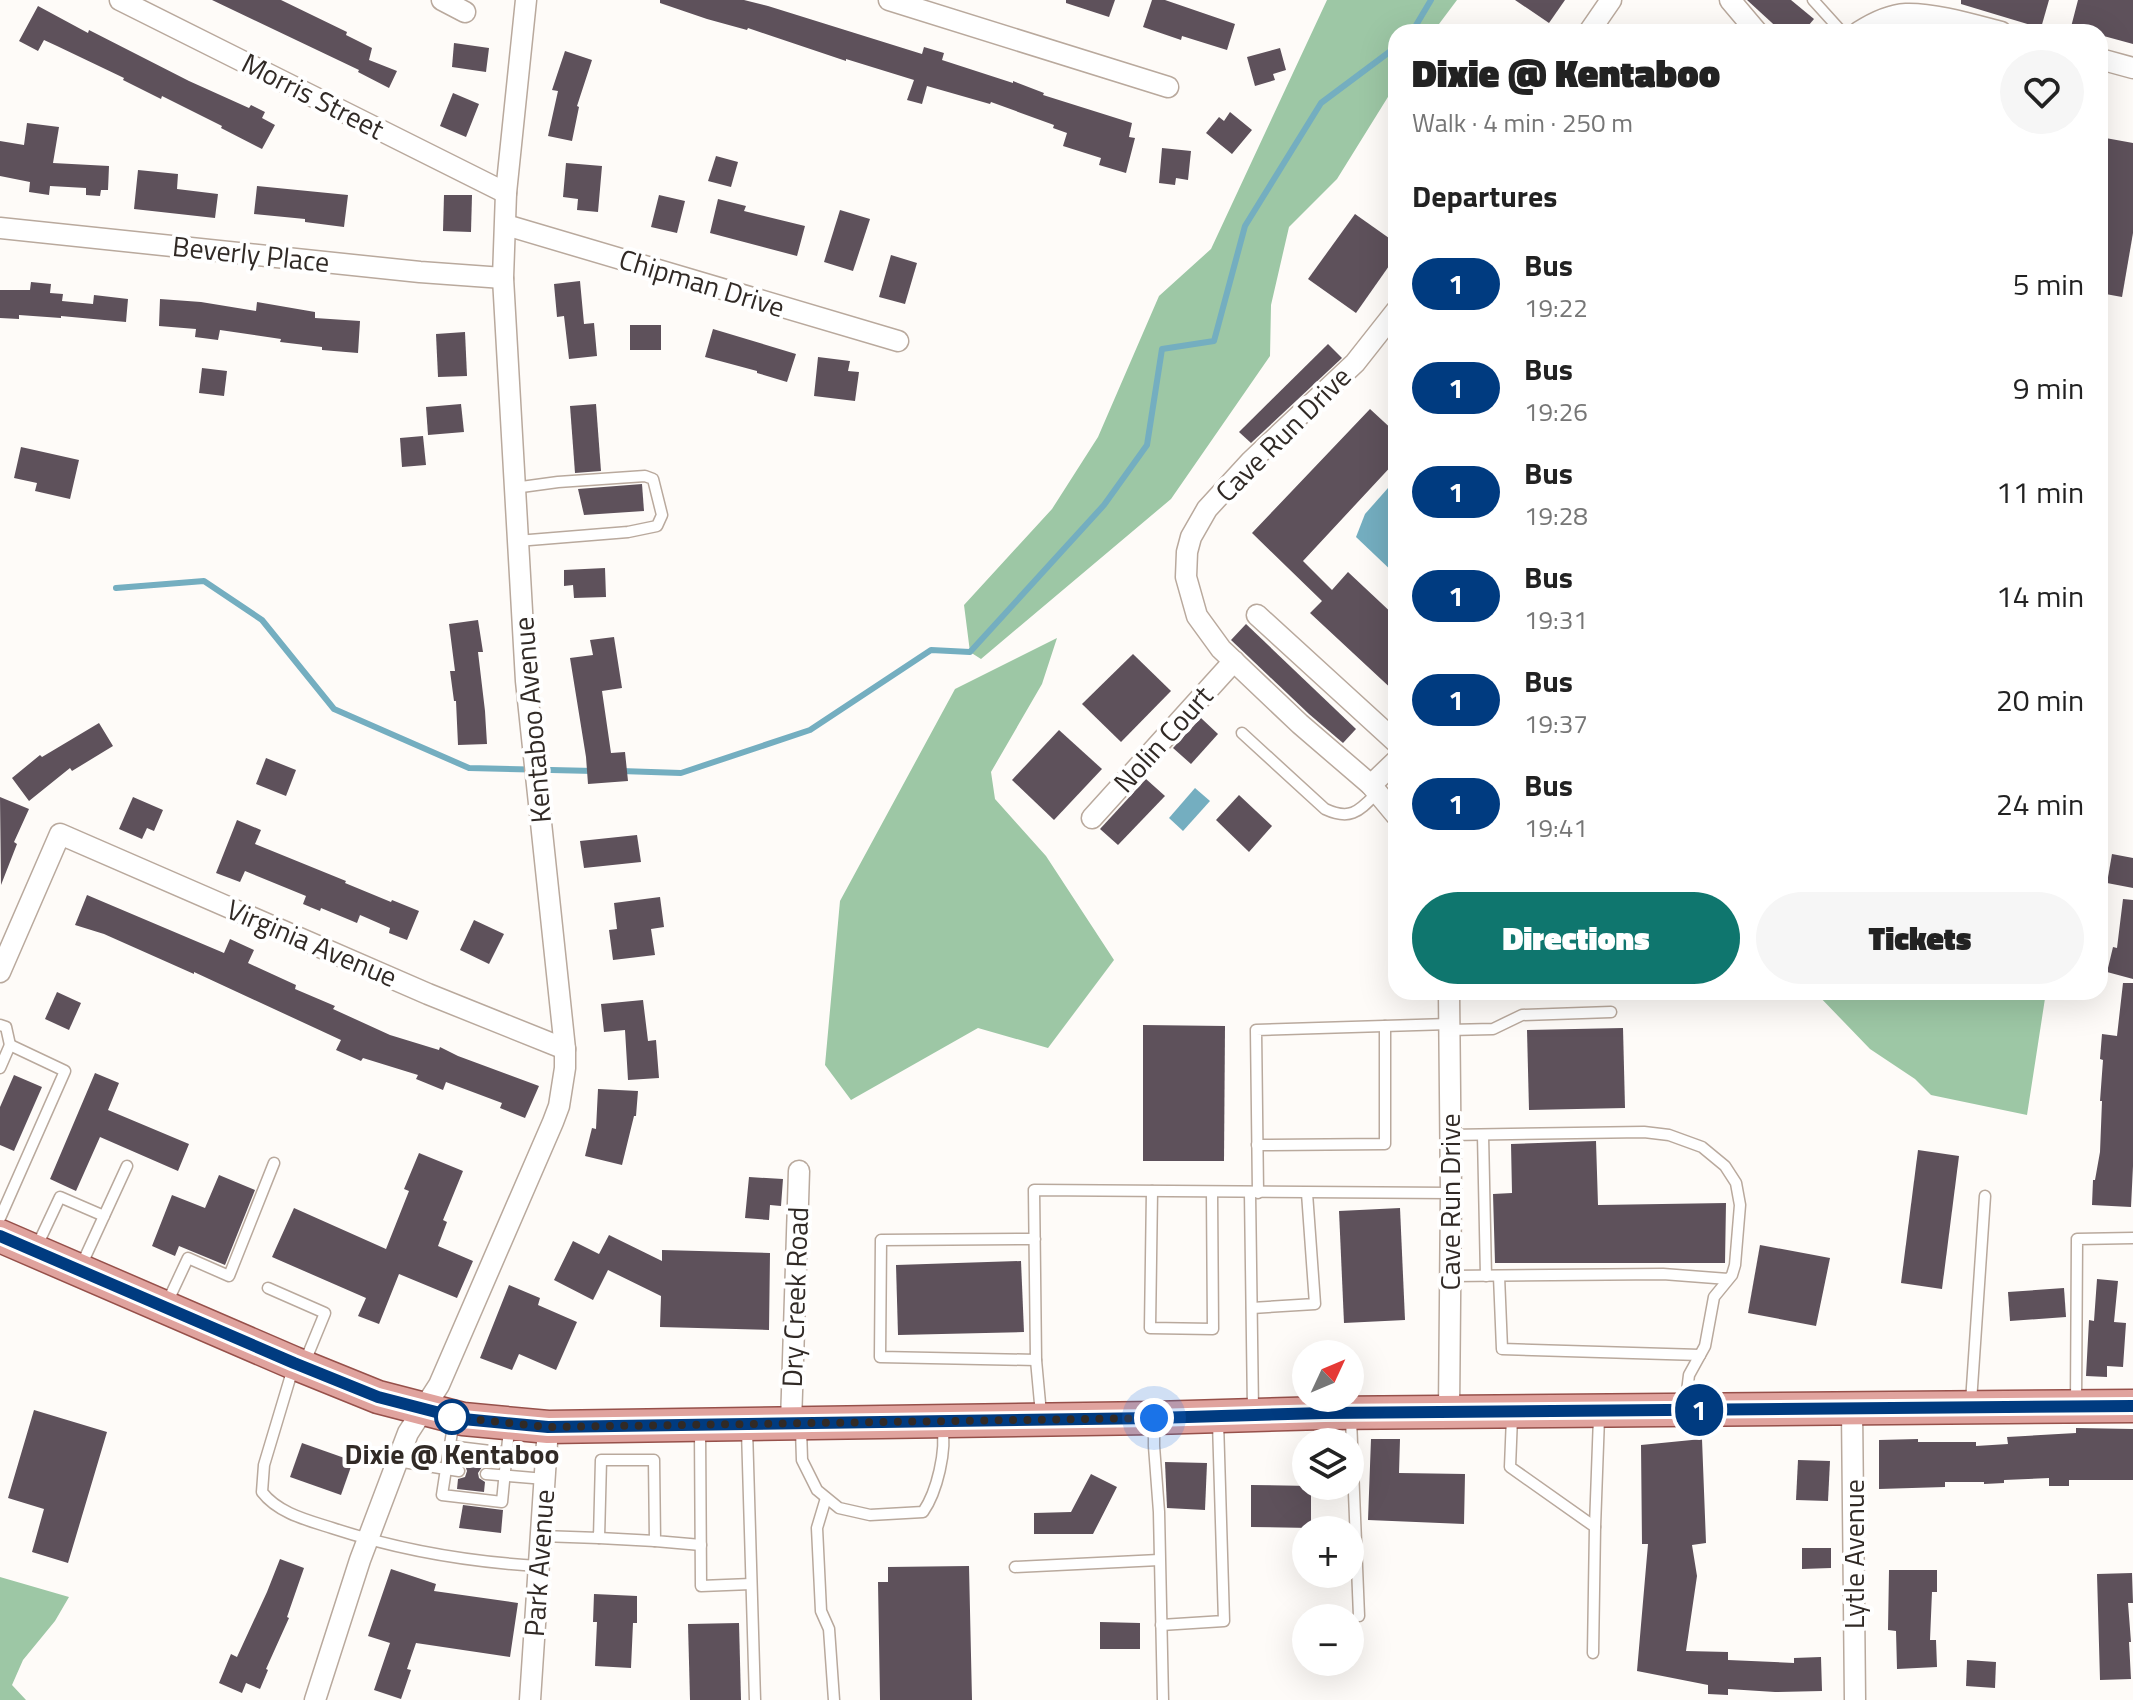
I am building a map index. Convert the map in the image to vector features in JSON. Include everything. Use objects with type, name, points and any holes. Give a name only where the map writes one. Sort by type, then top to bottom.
[{"type":"main road","points":[[0,1236],[298,1365],[378,1397],[423,1410],[452,1432],[508,1438],[548,1427],[1449,1411],[2133,1406]]},
{"type":"street","name":"Morris Street","points":[[120,0],[506,193]]},
{"type":"street","points":[[442,0],[465,12]]},
{"type":"street","name":"Kentaboo Avenue","points":[[315,1700],[368,1540],[408,1433],[439,1385],[553,1122],[565,1068],[526,681],[503,278],[506,193],[526,0]]},
{"type":"street","points":[[889,0],[1168,87]]},
{"type":"street","points":[[1594,24],[1611,0]]},
{"type":"street","points":[[1730,0],[1750,24]]},
{"type":"street","points":[[1875,24],[1905,14],[1974,24]]},
{"type":"street","points":[[2108,61],[2133,68]]},
{"type":"street","name":"Chipman Drive","points":[[506,225],[898,341]]},
{"type":"street","name":"Beverly Place","points":[[0,228],[503,278]]},
{"type":"street","name":"Cave Run Drive","points":[[1388,321],[1355,363],[1251,461],[1207,509],[1191,537],[1186,577],[1197,616],[1205,630],[1388,806]]},
{"type":"street","points":[[1257,615],[1388,735]]},
{"type":"street","name":"Nolin Court","points":[[1092,818],[1234,661]]},
{"type":"street","points":[[1374,789],[1388,771]]},
{"type":"street","name":"Virginia Avenue","points":[[0,972],[60,834],[428,994],[565,1049]]},
{"type":"street","name":"Cave Run Drive","points":[[1449,1000],[1449,1411]]},
{"type":"street","name":"Dry Creek Road","points":[[796,1423],[799,1171]]},
{"type":"street","name":"Lytle Avenue","points":[[1852,1409],[1855,1700]]},
{"type":"street","name":"Park Avenue","points":[[530,1700],[548,1427]]},
{"type":"lane","points":[[1813,0],[1835,24]]},
{"type":"lane","points":[[514,488],[645,476],[653,479],[662,515],[657,526],[628,532],[517,541]]},
{"type":"lane","points":[[1242,733],[1325,809],[1339,815],[1352,814],[1363,807],[1374,789]]},
{"type":"lane","points":[[1253,1416],[1256,1030],[1385,1026],[1493,1029],[1522,1015],[1611,1012]]},
{"type":"lane","points":[[0,1025],[6,1027],[10,1045],[0,1068]]},
{"type":"lane","points":[[1257,1145],[1385,1144],[1385,1026]]},
{"type":"lane","points":[[0,1218],[65,1071],[10,1045]]},
{"type":"lane","points":[[1450,1135],[1644,1132],[1669,1135],[1702,1147],[1725,1166],[1736,1183],[1740,1205],[1735,1265],[1732,1275],[1714,1297],[1705,1346],[1689,1375],[1685,1410]]},
{"type":"lane","points":[[1483,1135],[1486,1276]]},
{"type":"lane","points":[[165,1307],[188,1258],[229,1276],[274,1163]]},
{"type":"lane","points":[[79,1270],[127,1166]]},
{"type":"lane","points":[[1042,1420],[1036,1360],[1034,1190],[1451,1193]]},
{"type":"lane","points":[[1152,1191],[1150,1328],[1213,1329],[1212,1192]]},
{"type":"lane","points":[[1252,1308],[1315,1304],[1307,1193]]},
{"type":"lane","points":[[1971,1408],[1985,1196]]},
{"type":"lane","points":[[35,1251],[60,1197],[104,1216]]},
{"type":"lane","points":[[2076,1407],[2077,1239],[2133,1238]]},
{"type":"lane","points":[[1035,1239],[881,1240],[880,1357],[1036,1360]]},
{"type":"lane","points":[[1450,1276],[1663,1274],[1728,1279]]},
{"type":"lane","points":[[1499,1276],[1502,1349],[1700,1355]]},
{"type":"lane","points":[[268,1288],[325,1313],[282,1399],[264,1465],[262,1492],[270,1503],[302,1518],[368,1540],[495,1564],[539,1566]]},
{"type":"lane","points":[[1593,1653],[1599,1410]]},
{"type":"lane","points":[[1513,1411],[1510,1467],[1595,1527]]},
{"type":"lane","points":[[1351,1413],[1359,1604]]},
{"type":"lane","points":[[1161,1625],[1224,1621],[1218,1417]]},
{"type":"lane","points":[[1154,1418],[1163,1700]]},
{"type":"lane","points":[[796,1423],[802,1460],[817,1490],[839,1508],[870,1515],[923,1512],[930,1502],[943,1452],[941,1421]]},
{"type":"lane","points":[[747,1424],[755,1700]]},
{"type":"lane","points":[[700,1425],[701,1586],[751,1584]]},
{"type":"lane","points":[[452,1432],[442,1495],[502,1502],[508,1438]]},
{"type":"lane","points":[[599,1538],[601,1460],[654,1460],[655,1541]]},
{"type":"lane","points":[[397,1461],[459,1471]]},
{"type":"lane","points":[[486,1474],[545,1479]]},
{"type":"lane","points":[[826,1498],[817,1528],[821,1611],[829,1629],[834,1700]]},
{"type":"lane","points":[[541,1536],[701,1545]]},
{"type":"lane","points":[[1015,1567],[1159,1560]]},
{"type":"green space","points":[[1327,0],[1457,0],[1439,24],[1388,24],[1388,97],[1337,179],[1289,227],[1271,305],[1270,356],[1171,499],[981,659],[970,652],[964,605],[1052,509],[1098,437],[1159,296],[1211,249]]},
{"type":"green space","points":[[1057,638],[1042,684],[991,772],[995,799],[1046,856],[1114,960],[1048,1048],[978,1028],[851,1100],[825,1065],[840,901],[955,689]]},
{"type":"green space","points":[[1823,1000],[2045,1000],[2027,1115],[1931,1095],[1915,1079],[1870,1049]]},
{"type":"green space","points":[[0,1577],[69,1597],[55,1621],[23,1660],[12,1685],[26,1700],[0,1700]]},
{"type":"water","points":[[1388,488],[1388,567],[1356,537],[1365,514]]},
{"type":"water","points":[[1195,788],[1210,801],[1183,831],[1169,818]]},
{"type":"building","points":[[212,0],[281,0],[347,32],[346,35],[372,48],[369,60],[397,71],[389,88],[359,70]]},
{"type":"building","points":[[660,0],[744,0],[922,54],[924,47],[944,53],[942,60],[1013,81],[1043,95],[1132,123],[1129,137],[1135,138],[1126,173],[1099,165],[1101,158],[1063,146],[1067,133],[1053,128],[1054,125],[991,102],[927,86],[922,104],[907,100],[914,80],[748,28],[707,19],[660,3]]},
{"type":"building","points":[[1066,0],[1115,0],[1109,17],[1066,3]]},
{"type":"building","points":[[1152,0],[1165,0],[1235,24],[1227,50],[1182,36],[1181,40],[1143,27]]},
{"type":"building","points":[[1515,0],[1565,0],[1549,23]]},
{"type":"building","points":[[1747,0],[1791,0],[1814,19],[1810,24],[1773,24]]},
{"type":"building","points":[[1961,0],[2049,0],[2042,24],[2028,24],[1961,4]]},
{"type":"building","points":[[2078,0],[2133,0],[2133,44],[2108,37],[2108,24],[2072,24]]},
{"type":"building","points":[[38,6],[189,81],[265,112],[262,118],[275,125],[262,149],[162,96],[161,99],[44,40],[38,51],[19,41]]},
{"type":"building","points":[[454,43],[489,48],[486,72],[452,67]]},
{"type":"building","points":[[1280,48],[1286,70],[1273,74],[1275,80],[1255,86],[1247,57]]},
{"type":"building","points":[[565,51],[592,60],[577,106],[572,141],[548,136],[558,91],[552,90]]},
{"type":"building","points":[[453,93],[479,104],[466,137],[440,126]]},
{"type":"building","points":[[1230,112],[1252,130],[1232,154],[1206,133],[1219,117],[1224,121]]},
{"type":"building","points":[[27,123],[59,127],[53,163],[109,166],[108,190],[101,190],[100,196],[86,195],[86,188],[50,186],[49,195],[29,192],[30,182],[0,176],[0,141],[24,145]]},
{"type":"building","points":[[2108,138],[2133,143],[2133,233],[2122,297],[2108,294]]},
{"type":"building","points":[[1162,148],[1191,151],[1188,180],[1176,178],[1175,185],[1159,183]]},
{"type":"building","points":[[716,156],[738,162],[731,187],[708,181]]},
{"type":"building","points":[[566,163],[602,166],[598,212],[577,210],[578,199],[563,197]]},
{"type":"building","points":[[138,170],[178,174],[177,189],[218,194],[215,218],[134,209]]},
{"type":"building","points":[[257,186],[348,195],[344,227],[254,214]]},
{"type":"building","points":[[444,195],[472,195],[471,232],[443,231]]},
{"type":"building","points":[[659,195],[685,201],[677,233],[651,227]]},
{"type":"building","points":[[718,199],[746,206],[744,211],[805,226],[797,256],[710,233]]},
{"type":"building","points":[[840,210],[870,219],[853,271],[824,262]]},
{"type":"building","points":[[1355,214],[1388,237],[1388,267],[1356,313],[1308,279]]},
{"type":"building","points":[[891,255],[917,263],[905,304],[879,297]]},
{"type":"building","points":[[580,281],[584,324],[594,323],[597,356],[569,359],[564,316],[557,317],[554,284]]},
{"type":"building","points":[[31,282],[51,284],[50,293],[63,294],[62,301],[93,304],[94,295],[128,299],[126,322],[61,316],[0,318],[0,290],[30,290]]},
{"type":"building","points":[[160,299],[256,311],[257,302],[315,312],[315,318],[360,321],[358,353],[322,350],[322,347],[220,330],[218,340],[195,337],[196,329],[159,326]]},
{"type":"building","points":[[630,325],[661,325],[661,350],[630,350]]},
{"type":"building","points":[[713,329],[796,354],[787,382],[705,357]]},
{"type":"building","points":[[465,332],[467,376],[438,377],[436,334]]},
{"type":"building","points":[[1328,344],[1342,358],[1251,443],[1239,432]]},
{"type":"building","points":[[818,357],[850,361],[848,371],[859,372],[855,401],[814,396]]},
{"type":"building","points":[[202,368],[227,371],[224,396],[199,393]]},
{"type":"building","points":[[461,404],[464,432],[428,435],[426,407]]},
{"type":"building","points":[[596,404],[601,471],[575,473],[570,406]]},
{"type":"building","points":[[1370,409],[1388,426],[1388,470],[1303,561],[1332,590],[1348,572],[1388,610],[1388,686],[1310,613],[1322,601],[1252,533]]},
{"type":"building","points":[[423,436],[426,465],[402,467],[400,438]]},
{"type":"building","points":[[21,447],[79,460],[70,499],[35,491],[37,483],[14,478]]},
{"type":"building","points":[[642,484],[644,511],[584,515],[578,489]]},
{"type":"building","points":[[605,568],[606,597],[574,598],[573,585],[564,586],[564,570]]},
{"type":"building","points":[[478,620],[483,652],[478,652],[487,744],[458,745],[456,701],[450,671],[455,671],[449,624]]},
{"type":"building","points":[[1246,624],[1356,729],[1343,743],[1231,640]]},
{"type":"building","points":[[614,637],[622,688],[602,691],[611,753],[625,752],[628,781],[588,784],[570,658],[593,655],[590,640]]},
{"type":"building","points":[[1133,654],[1171,691],[1121,742],[1082,704]]},
{"type":"building","points":[[1201,718],[1218,734],[1191,764],[1173,748]]},
{"type":"building","points":[[99,723],[113,746],[72,771],[70,768],[29,801],[12,778],[40,755],[42,757]]},
{"type":"building","points":[[1059,730],[1102,769],[1054,820],[1012,780]]},
{"type":"building","points":[[266,758],[296,770],[286,796],[256,784]]},
{"type":"building","points":[[1146,779],[1165,796],[1118,845],[1100,829]]},
{"type":"building","points":[[1239,795],[1272,826],[1249,852],[1216,820]]},
{"type":"building","points":[[0,797],[29,809],[14,842],[17,844],[1,885]]},
{"type":"building","points":[[133,797],[163,810],[154,831],[147,828],[142,839],[119,829]]},
{"type":"building","points":[[237,820],[261,830],[255,844],[419,911],[407,940],[389,933],[390,928],[360,915],[357,923],[303,904],[306,896],[245,871],[240,882],[216,873]]},
{"type":"building","points":[[637,835],[641,862],[584,868],[580,841]]},
{"type":"building","points":[[2112,854],[2133,858],[2133,888],[2108,883]]},
{"type":"building","points":[[87,895],[224,953],[230,939],[254,950],[248,963],[296,985],[295,989],[335,1006],[333,1009],[390,1035],[439,1050],[440,1047],[539,1086],[525,1118],[500,1108],[502,1103],[446,1082],[443,1090],[416,1079],[418,1075],[363,1058],[361,1061],[336,1050],[341,1040],[194,972],[75,925]]},
{"type":"building","points":[[660,897],[664,927],[651,929],[655,955],[613,960],[609,930],[617,929],[614,903]]},
{"type":"building","points":[[2123,899],[2133,900],[2133,979],[2108,972],[2113,947],[2117,948]]},
{"type":"building","points":[[474,920],[504,934],[489,964],[460,950]]},
{"type":"building","points":[[2123,983],[2133,983],[2131,1207],[2092,1205],[2093,1180],[2100,1152],[2102,1034],[2117,1036]]},
{"type":"building","points":[[57,992],[81,1003],[69,1030],[45,1019]]},
{"type":"building","points":[[643,1000],[648,1041],[656,1040],[659,1078],[628,1080],[625,1030],[604,1032],[601,1004]]},
{"type":"building","points":[[1143,1025],[1225,1026],[1224,1161],[1143,1161]]},
{"type":"building","points":[[1623,1028],[1625,1108],[1529,1110],[1527,1030]]},
{"type":"building","points":[[95,1073],[119,1083],[108,1110],[189,1144],[178,1171],[100,1137],[76,1191],[50,1179]]},
{"type":"building","points":[[14,1075],[42,1087],[14,1151],[0,1145],[0,1107]]},
{"type":"building","points":[[598,1089],[638,1091],[636,1116],[622,1165],[585,1156],[592,1128],[596,1129]]},
{"type":"building","points":[[1596,1141],[1598,1205],[1726,1203],[1725,1263],[1495,1263],[1493,1194],[1512,1193],[1511,1144]]},
{"type":"building","points":[[1918,1150],[1959,1156],[1942,1289],[1901,1283]]},
{"type":"building","points":[[419,1153],[463,1171],[443,1220],[447,1222],[438,1246],[473,1261],[457,1298],[399,1274],[379,1324],[358,1316],[366,1298],[272,1257],[294,1208],[386,1249],[409,1191],[404,1189]]},
{"type":"building","points":[[219,1175],[255,1190],[225,1265],[179,1246],[175,1256],[152,1246],[172,1195],[205,1208]]},
{"type":"building","points":[[749,1177],[783,1179],[781,1206],[770,1205],[769,1220],[745,1218]]},
{"type":"building","points":[[1400,1208],[1405,1320],[1344,1323],[1339,1211]]},
{"type":"building","points":[[609,1235],[662,1261],[662,1250],[770,1253],[769,1330],[660,1327],[661,1296],[608,1270],[593,1300],[554,1280],[573,1241],[599,1254]]},
{"type":"building","points":[[1760,1245],[1830,1258],[1816,1326],[1748,1313]]},
{"type":"building","points":[[1021,1261],[1024,1332],[898,1335],[896,1265]]},
{"type":"building","points":[[2097,1279],[2118,1281],[2114,1322],[2126,1323],[2123,1367],[2107,1366],[2107,1377],[2086,1376],[2089,1320],[2094,1321]]},
{"type":"building","points":[[509,1285],[540,1298],[538,1305],[577,1322],[556,1370],[519,1354],[512,1370],[480,1358]]},
{"type":"building","points":[[2064,1288],[2066,1317],[2010,1321],[2008,1292]]},
{"type":"building","points":[[34,1410],[107,1432],[68,1563],[32,1552],[44,1509],[8,1498]]},
{"type":"building","points":[[2076,1428],[2133,1429],[2133,1480],[2069,1480],[2069,1486],[2049,1486],[2049,1478],[1984,1484],[1945,1482],[1945,1487],[1879,1489],[1879,1440],[1976,1442],[1976,1446],[2008,1444],[2007,1437],[2076,1433]]},
{"type":"building","points":[[1371,1439],[1400,1439],[1399,1473],[1465,1474],[1464,1524],[1368,1520]]},
{"type":"building","points":[[1702,1439],[1706,1543],[1692,1545],[1697,1576],[1686,1651],[1728,1652],[1728,1660],[1794,1663],[1794,1658],[1821,1657],[1822,1691],[1728,1689],[1728,1695],[1708,1694],[1708,1685],[1637,1671],[1648,1544],[1642,1544],[1641,1445]]},
{"type":"building","points":[[302,1443],[353,1461],[341,1495],[290,1477]]},
{"type":"building","points":[[460,1455],[488,1459],[487,1466],[478,1473],[485,1482],[484,1492],[457,1489],[458,1479],[465,1477],[467,1471],[465,1465],[459,1463]]},
{"type":"building","points":[[1798,1460],[1830,1461],[1828,1501],[1796,1500]]},
{"type":"building","points":[[1165,1462],[1207,1463],[1205,1510],[1167,1508]]},
{"type":"building","points":[[1091,1474],[1117,1487],[1093,1534],[1034,1534],[1034,1513],[1071,1512]]},
{"type":"building","points":[[1251,1485],[1292,1486],[1292,1500],[1311,1500],[1311,1516],[1292,1516],[1292,1528],[1251,1527]]},
{"type":"building","points":[[463,1505],[503,1510],[501,1533],[459,1528]]},
{"type":"building","points":[[1802,1548],[1831,1548],[1831,1568],[1802,1569]]},
{"type":"building","points":[[280,1559],[304,1568],[289,1618],[260,1689],[246,1683],[242,1693],[219,1683],[231,1654],[237,1657]]},
{"type":"building","points":[[969,1566],[972,1700],[880,1700],[878,1582],[888,1582],[888,1567]]},
{"type":"building","points":[[391,1569],[436,1584],[434,1591],[518,1603],[510,1657],[416,1643],[401,1699],[374,1690],[390,1643],[368,1636]]},
{"type":"building","points":[[1889,1570],[1937,1570],[1937,1592],[1932,1592],[1930,1640],[1936,1640],[1937,1667],[1897,1669],[1896,1631],[1888,1630]]},
{"type":"building","points":[[2132,1573],[2133,1603],[2128,1603],[2131,1679],[2100,1680],[2097,1574]]},
{"type":"building","points":[[594,1594],[637,1596],[631,1668],[595,1666],[597,1622],[593,1622]]},
{"type":"building","points":[[1100,1622],[1140,1623],[1140,1649],[1100,1649]]},
{"type":"building","points":[[739,1623],[741,1700],[690,1700],[688,1624]]},
{"type":"building","points":[[1967,1660],[1996,1662],[1995,1688],[1966,1686]]},
{"type":"waterway","points":[[1417,24],[1431,0]]},
{"type":"waterway","points":[[621,771],[681,773],[810,730],[931,650],[970,652],[1104,505],[1147,445],[1162,349],[1214,341],[1245,226],[1321,103],[1388,53]]},
{"type":"waterway","points":[[116,588],[204,581],[262,620],[334,709],[469,768],[594,771]]},
{"type":"bus line","name":"1","points":[[0,1236],[378,1397],[463,1419],[548,1427],[1324,1413],[2133,1406]]},
{"type":"place","name":"Dixie @ Kentaboo","points":[[452,1417]]},
{"type":"route","points":[[452,1417],[548,1427],[1154,1418]]}]
